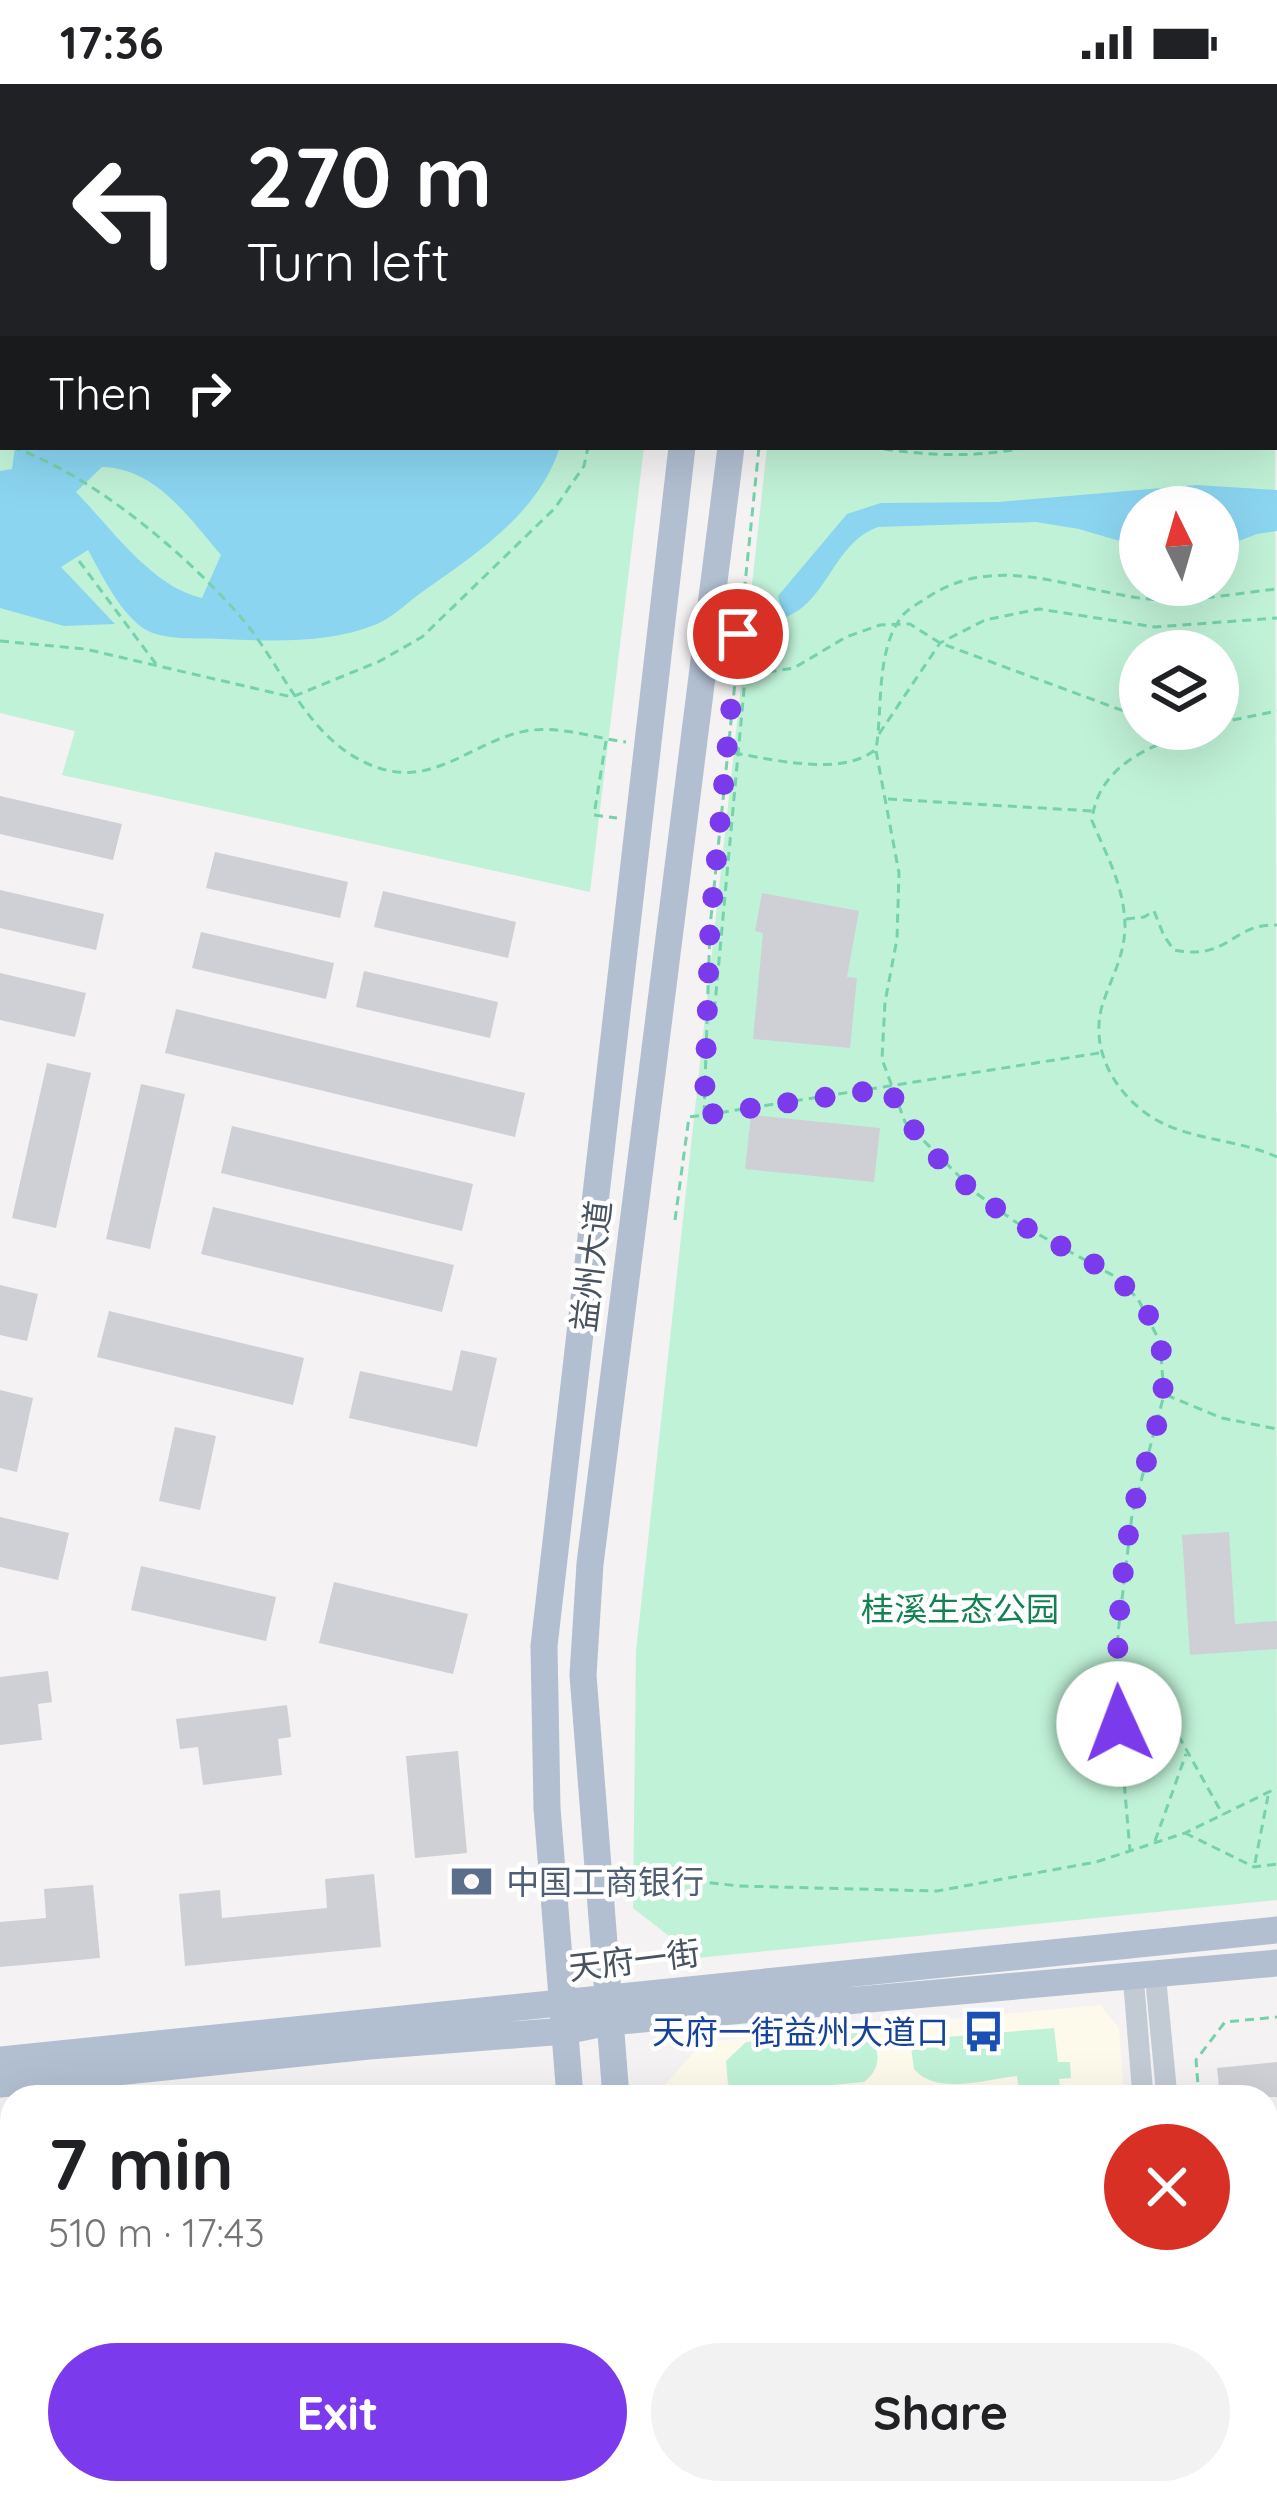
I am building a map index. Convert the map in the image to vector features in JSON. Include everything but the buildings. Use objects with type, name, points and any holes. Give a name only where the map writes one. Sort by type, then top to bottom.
[{"type":"main road","name":"益州大道","points":[[569,2085],[547,1808],[544,1646],[682,450]]},
{"type":"main road","name":"益州大道","points":[[615,2085],[583,1675],[590,1564],[731,450]]},
{"type":"main road","name":"天府一街","points":[[0,2084],[1277,1930]]},
{"type":"main road","name":"天府一街","points":[[608,2009],[1277,1963]]},
{"type":"main road","name":"天府一街","points":[[0,2060],[564,2018]]},
{"type":"street","points":[[1144,1973],[1144,2085]]},
{"type":"street","points":[[1144,1973],[1165,2085]]},
{"type":"path","points":[[21,450],[116,504],[187,561],[242,618],[292,697],[350,755],[401,774],[449,764],[500,737],[554,730]]},
{"type":"path","points":[[0,641],[85,649],[292,697],[380,661],[422,637],[555,508],[584,466],[587,450]]},
{"type":"path","points":[[704,1115],[710,927],[759,450]]},
{"type":"path","points":[[889,450],[936,457],[1014,450]]},
{"type":"path","points":[[79,561],[158,665]]},
{"type":"path","points":[[1130,1851],[1117,1687],[1120,1604],[1132,1515],[1164,1395],[1160,1342],[1138,1299],[1116,1277],[1014,1221],[976,1193],[905,1122],[889,1088],[881,1035],[897,939],[899,873],[876,749],[881,677],[902,615],[942,587],[973,578],[1012,574],[1057,578],[1150,599],[1277,589]]},
{"type":"path","points":[[878,735],[940,643],[985,620],[1039,609],[1155,628],[1277,618]]},
{"type":"path","points":[[732,680],[794,668],[846,637],[880,625],[910,624],[940,643],[1119,709]]},
{"type":"path","points":[[707,1006],[715,1004],[745,677]]},
{"type":"path","points":[[1239,719],[1277,711]]},
{"type":"path","points":[[594,815],[606,740]]},
{"type":"path","points":[[829,765],[863,759],[876,749]]},
{"type":"path","points":[[1151,750],[1120,765],[1107,778],[1093,812],[1092,821],[1122,892],[1124,919],[1122,958],[1096,1030],[1102,1053],[1119,1090],[1148,1115],[1175,1129],[1277,1157]]},
{"type":"path","points":[[886,799],[1093,812]]},
{"type":"path","points":[[1124,919],[1154,911],[1174,950],[1192,953],[1221,949],[1246,929],[1277,926]]},
{"type":"path","points":[[675,1220],[688,1117],[1102,1053]]},
{"type":"path","points":[[1164,1395],[1222,1418],[1277,1430]]},
{"type":"path","points":[[1117,1687],[1150,1685],[1223,1815]]},
{"type":"path","points":[[1121,1762],[1176,1735]]},
{"type":"path","points":[[1154,1843],[1187,1752]]},
{"type":"path","points":[[650,1876],[759,1887],[937,1891],[1096,1862],[1185,1833],[1277,1788]]},
{"type":"path","points":[[1255,1867],[1268,1794]]},
{"type":"path","points":[[1185,1833],[1255,1867],[1277,1864]]},
{"type":"path","points":[[1198,2085],[1196,2060],[1225,2022],[1277,2018]]},
{"type":"shaded area","points":[[1100,2005],[1119,2028],[1123,2085],[665,2085],[703,2042]]},
{"type":"green space","points":[[0,450],[644,450],[590,892],[62,775],[75,731],[0,713]]},
{"type":"green space","name":"桂溪生态公园","points":[[767,450],[1275,450],[1277,1900],[697,1958],[633,1908],[636,1651]]},
{"type":"green space","points":[[1054,2028],[1058,2062],[1070,2062],[1071,2078],[1059,2079],[1060,2085],[1018,2085],[1017,2076],[935,2082],[914,2069],[910,2040]]},
{"type":"green space","points":[[870,2032],[878,2059],[864,2082],[729,2085],[726,2061],[746,2042]]},
{"type":"water","points":[[15,450],[559,450],[537,492],[503,530],[395,613],[359,630],[300,640],[179,638],[148,631],[117,600],[88,550],[61,567],[115,624],[64,626],[0,608],[0,471],[12,469]],"holes":[[[102,467],[139,476],[184,511],[221,555],[202,598],[149,569],[76,492]]]},
{"type":"water","points":[[1239,488],[1277,490],[1277,531],[1239,541]]},
{"type":"water","points":[[1119,492],[1119,541],[1036,522],[878,527],[850,546],[811,599],[784,618],[778,596],[847,514],[881,503],[999,502]]},
{"type":"place","name":"中国工商银行","points":[[472,1882]]},
{"type":"place","name":"天府一街益州大道口","points":[[983,2032]]},
{"type":"route","points":[[738,634],[710,927],[704,1115],[889,1088],[905,1122],[976,1193],[1014,1221],[1088,1258],[1138,1299],[1160,1342],[1164,1395],[1132,1515],[1118,1633],[1119,1724]]}]
